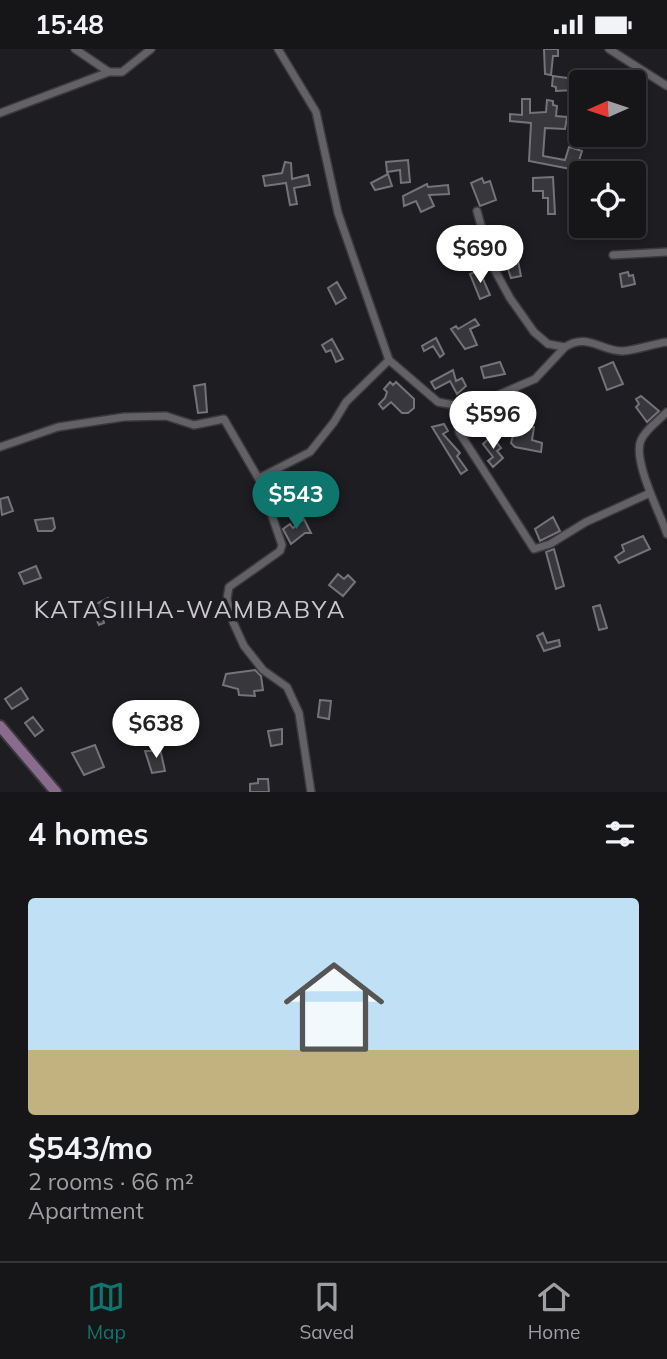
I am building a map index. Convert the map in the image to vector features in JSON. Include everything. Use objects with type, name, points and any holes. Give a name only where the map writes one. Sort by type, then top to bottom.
[{"type":"street","points":[[75,49],[109,72]]},
{"type":"street","points":[[0,113],[109,72],[122,72],[151,49]]},
{"type":"street","points":[[278,49],[316,112],[338,213],[389,360],[438,402],[454,405],[493,397],[535,379],[573,341],[591,342],[623,351],[667,342]]},
{"type":"street","points":[[609,49],[667,86]]},
{"type":"street","points":[[477,211],[492,265],[510,298],[534,333],[548,344],[565,347]]},
{"type":"street","points":[[613,255],[667,253]]},
{"type":"street","points":[[260,481],[261,477],[310,452],[346,402],[389,360]]},
{"type":"street","points":[[454,405],[459,432],[534,549],[551,544],[586,522],[650,492]]},
{"type":"street","points":[[667,412],[640,442],[639,452],[650,492],[667,534]]},
{"type":"street","points":[[0,447],[58,427],[124,417],[166,416],[194,425],[220,417],[227,422],[260,481],[282,545],[229,587],[227,599],[244,646],[263,670],[287,687],[299,713],[311,792]]},
{"type":"street","points":[[0,726],[56,792]]},
{"type":"building","points":[[544,49],[558,49],[558,56],[553,56],[551,75],[545,74]]},
{"type":"building","points":[[553,76],[569,78],[569,90],[556,91],[556,87],[552,86]]},
{"type":"building","points":[[522,99],[530,99],[530,113],[546,112],[547,100],[553,101],[553,105],[557,106],[556,116],[567,117],[565,129],[545,128],[543,156],[565,160],[569,147],[582,151],[579,161],[569,161],[569,169],[529,161],[531,123],[510,121],[510,114],[522,115]]},
{"type":"building","points":[[408,160],[410,182],[401,183],[400,170],[387,172],[386,162]]},
{"type":"building","points":[[285,162],[291,163],[292,179],[308,175],[310,185],[294,188],[297,204],[290,205],[286,183],[265,186],[263,176],[282,173]]},
{"type":"building","points":[[388,174],[392,186],[375,190],[371,183]]},
{"type":"building","points":[[553,177],[555,214],[548,214],[548,198],[543,198],[543,191],[533,191],[533,178]]},
{"type":"building","points":[[482,178],[484,183],[490,181],[496,200],[480,206],[471,183]]},
{"type":"building","points":[[427,184],[428,187],[448,185],[449,194],[429,195],[434,206],[421,212],[416,201],[404,206],[403,196]]},
{"type":"building","points":[[518,261],[521,276],[511,278],[506,263]]},
{"type":"building","points":[[479,270],[490,295],[480,299],[470,274]]},
{"type":"building","points":[[628,272],[629,276],[633,275],[635,284],[622,287],[620,274]]},
{"type":"building","points":[[337,282],[346,298],[336,304],[328,288]]},
{"type":"building","points":[[475,319],[479,325],[470,329],[477,345],[465,349],[451,329],[456,326],[458,329]]},
{"type":"building","points":[[436,338],[444,354],[440,357],[433,346],[424,351],[422,346]]},
{"type":"building","points":[[332,339],[343,359],[336,362],[331,350],[326,352],[322,345]]},
{"type":"building","points":[[500,362],[505,374],[484,378],[481,367]]},
{"type":"building","points":[[613,362],[623,384],[607,390],[599,368]]},
{"type":"building","points":[[453,370],[456,381],[462,378],[466,386],[457,394],[450,381],[435,389],[431,382]]},
{"type":"building","points":[[390,382],[393,385],[396,382],[414,399],[414,408],[408,413],[402,413],[391,402],[383,409],[379,404],[385,398],[387,392],[384,389]]},
{"type":"building","points":[[205,384],[207,412],[198,413],[194,386]]},
{"type":"building","points":[[641,396],[659,411],[647,422],[636,407],[639,404],[636,399]]},
{"type":"building","points":[[510,397],[512,406],[501,410],[504,415],[488,424],[482,412]]},
{"type":"building","points":[[444,424],[448,431],[443,434],[460,453],[457,456],[467,470],[461,474],[432,427]]},
{"type":"building","points":[[516,424],[534,427],[532,440],[542,443],[541,452],[515,447],[511,443]]},
{"type":"building","points":[[492,436],[501,448],[497,451],[503,458],[493,467],[488,461],[493,457],[483,444]]},
{"type":"building","points":[[8,497],[13,511],[2,515],[0,499]]},
{"type":"building","points":[[553,517],[560,531],[540,541],[535,529]]},
{"type":"building","points":[[53,518],[55,528],[52,531],[38,531],[35,520]]},
{"type":"building","points":[[304,519],[311,533],[305,533],[291,544],[283,529],[290,524],[293,528]]},
{"type":"building","points":[[643,536],[650,549],[619,563],[615,557],[624,551],[622,545]]},
{"type":"building","points":[[554,549],[564,586],[556,589],[546,552]]},
{"type":"building","points":[[36,566],[41,578],[24,584],[19,573]]},
{"type":"building","points":[[338,574],[344,579],[348,575],[355,582],[343,596],[329,585]]},
{"type":"building","points":[[108,598],[113,609],[102,614],[104,623],[99,625],[94,614],[89,615],[86,609]]},
{"type":"building","points":[[600,605],[607,628],[599,630],[593,607]]},
{"type":"building","points":[[543,633],[547,643],[559,640],[560,646],[544,651],[537,636]]},
{"type":"building","points":[[255,670],[261,676],[263,690],[254,691],[255,696],[239,695],[238,689],[223,685],[226,674]]},
{"type":"building","points":[[21,688],[28,699],[12,709],[5,699]]},
{"type":"building","points":[[320,700],[331,701],[329,719],[318,717]]},
{"type":"building","points":[[33,717],[43,730],[35,736],[25,723]]},
{"type":"building","points":[[282,729],[282,744],[271,746],[268,731]]},
{"type":"building","points":[[159,744],[165,771],[152,773],[145,751],[153,751],[153,745]]},
{"type":"building","points":[[95,745],[104,767],[84,775],[72,753]]},
{"type":"building","points":[[258,779],[268,779],[269,792],[250,792],[250,784],[258,783]]},
{"type":"district","name":"KATASIIHA-WAMBABYA","points":[[190,609]]}]
